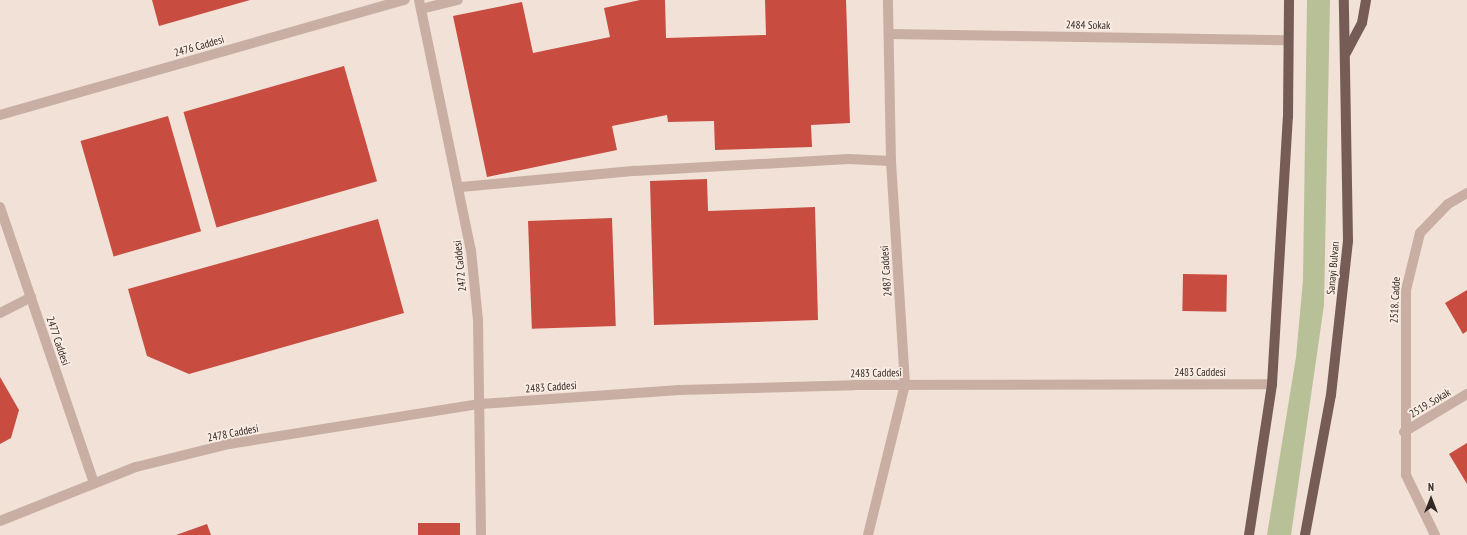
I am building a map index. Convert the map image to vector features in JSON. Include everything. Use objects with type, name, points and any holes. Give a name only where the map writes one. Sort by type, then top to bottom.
[{"type":"main road","points":[[1250,535],[1272,384],[1288,117],[1288,0]]},
{"type":"main road","name":"Sanayi Bulvarı","points":[[1305,535],[1331,395],[1348,241],[1344,0]]},
{"type":"main road","points":[[1346,53],[1362,23],[1366,0]]},
{"type":"street","name":"2476 Caddesi","points":[[0,115],[405,0]]},
{"type":"street","points":[[420,4],[458,0]]},
{"type":"street","name":"2487 Caddesi","points":[[868,535],[905,384],[891,161],[888,0]]},
{"type":"street","name":"2472 Caddesi","points":[[420,4],[461,187],[478,320],[482,535]]},
{"type":"street","name":"2484 Sokak","points":[[889,34],[1287,40]]},
{"type":"street","points":[[461,187],[635,171],[849,159],[891,161]]},
{"type":"street","name":"2518. Cadde","points":[[1435,535],[1406,476],[1404,432],[1406,290],[1413,251],[1420,233],[1432,218],[1467,193]]},
{"type":"street","name":"2477 Caddesi","points":[[0,207],[94,483]]},
{"type":"street","points":[[0,313],[31,297]]},
{"type":"street","name":"2483 Caddesi","points":[[480,404],[680,390],[905,384],[1272,384]]},
{"type":"street","name":"2519. Sokak","points":[[1404,432],[1467,394]]},
{"type":"street","name":"2478 Caddesi","points":[[0,521],[136,467],[229,444],[480,404]]},
{"type":"green space","points":[[1307,0],[1330,0],[1324,305],[1291,535],[1267,535],[1296,357],[1303,280]]},
{"type":"building","points":[[152,0],[250,0],[159,26]]},
{"type":"building","points":[[640,0],[665,0],[666,38],[766,35],[765,0],[846,0],[850,123],[811,125],[812,147],[715,150],[714,121],[668,122],[667,115],[612,126],[617,150],[487,177],[453,16],[522,2],[533,53],[610,37],[604,8]]},
{"type":"building","points":[[344,66],[377,181],[217,227],[183,112]]},
{"type":"building","points":[[168,116],[201,231],[114,256],[81,141]]},
{"type":"building","points":[[707,179],[708,211],[815,207],[818,320],[654,325],[650,181]]},
{"type":"building","points":[[612,218],[616,326],[532,329],[528,221]]},
{"type":"building","points":[[378,219],[404,313],[189,374],[147,356],[128,289]]},
{"type":"building","points":[[1183,274],[1227,275],[1226,312],[1182,311]]},
{"type":"building","points":[[1467,290],[1467,331],[1463,334],[1445,303]]},
{"type":"building","points":[[0,377],[19,410],[11,438],[0,444]]},
{"type":"building","points":[[1467,443],[1467,484],[1449,454]]},
{"type":"building","points":[[418,523],[460,523],[460,535],[418,535]]},
{"type":"building","points":[[207,524],[211,535],[176,535]]}]
